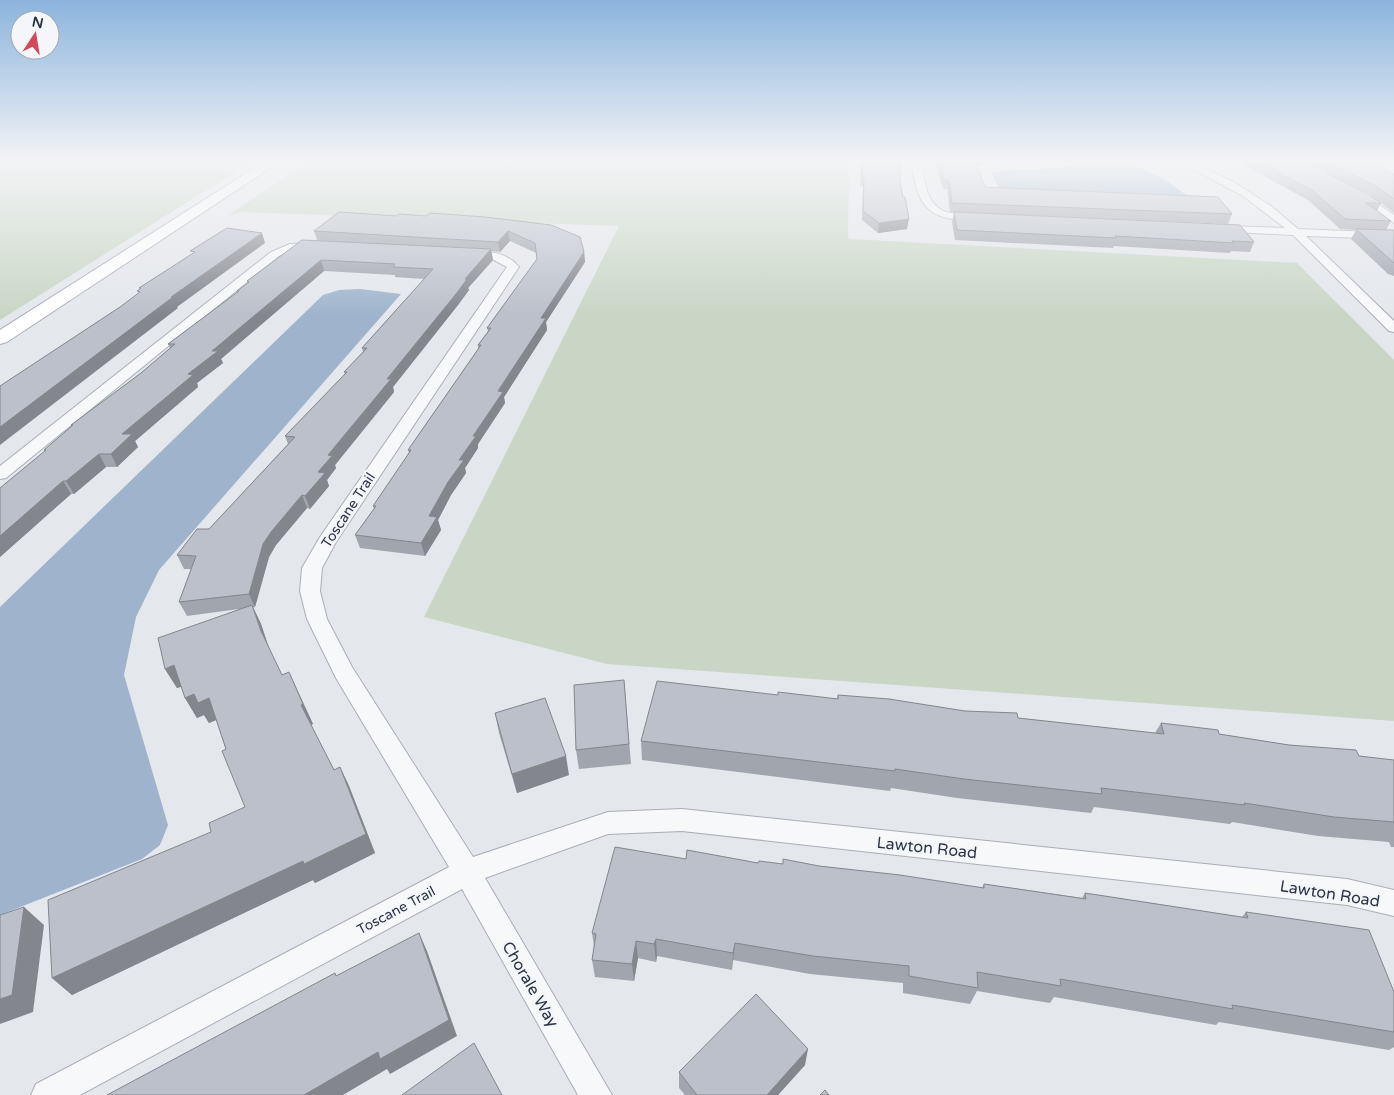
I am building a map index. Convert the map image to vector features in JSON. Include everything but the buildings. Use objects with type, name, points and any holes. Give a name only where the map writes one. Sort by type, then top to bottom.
[{"type":"street","points":[[0,338],[194,213]]},
{"type":"street","points":[[938,213],[949,216],[989,218]]},
{"type":"street","points":[[1271,213],[1294,232],[1394,328]]},
{"type":"street","points":[[1206,228],[1394,236]]},
{"type":"street","points":[[0,474],[275,254],[290,247],[306,245],[335,247]]},
{"type":"street","name":"Toscane Trail","points":[[48,1095],[467,872],[344,672],[317,619],[310,591],[312,568],[326,541],[513,267],[506,259],[495,255],[455,253]]},
{"type":"street","name":"Lawton Road","points":[[467,872],[608,823],[682,820],[1347,892],[1394,903]]},
{"type":"street","name":"Chorale Way","points":[[467,872],[596,1095]]},
{"type":"green space","points":[[0,213],[170,213],[0,320]]},
{"type":"green space","points":[[272,213],[848,213],[848,237],[850,239],[1297,263],[1394,360],[1394,721],[607,664],[424,617],[619,226]]},
{"type":"water","points":[[360,289],[401,294],[159,570],[136,617],[124,675],[168,825],[160,845],[142,859],[0,915],[0,607],[323,295],[339,290]]}]
